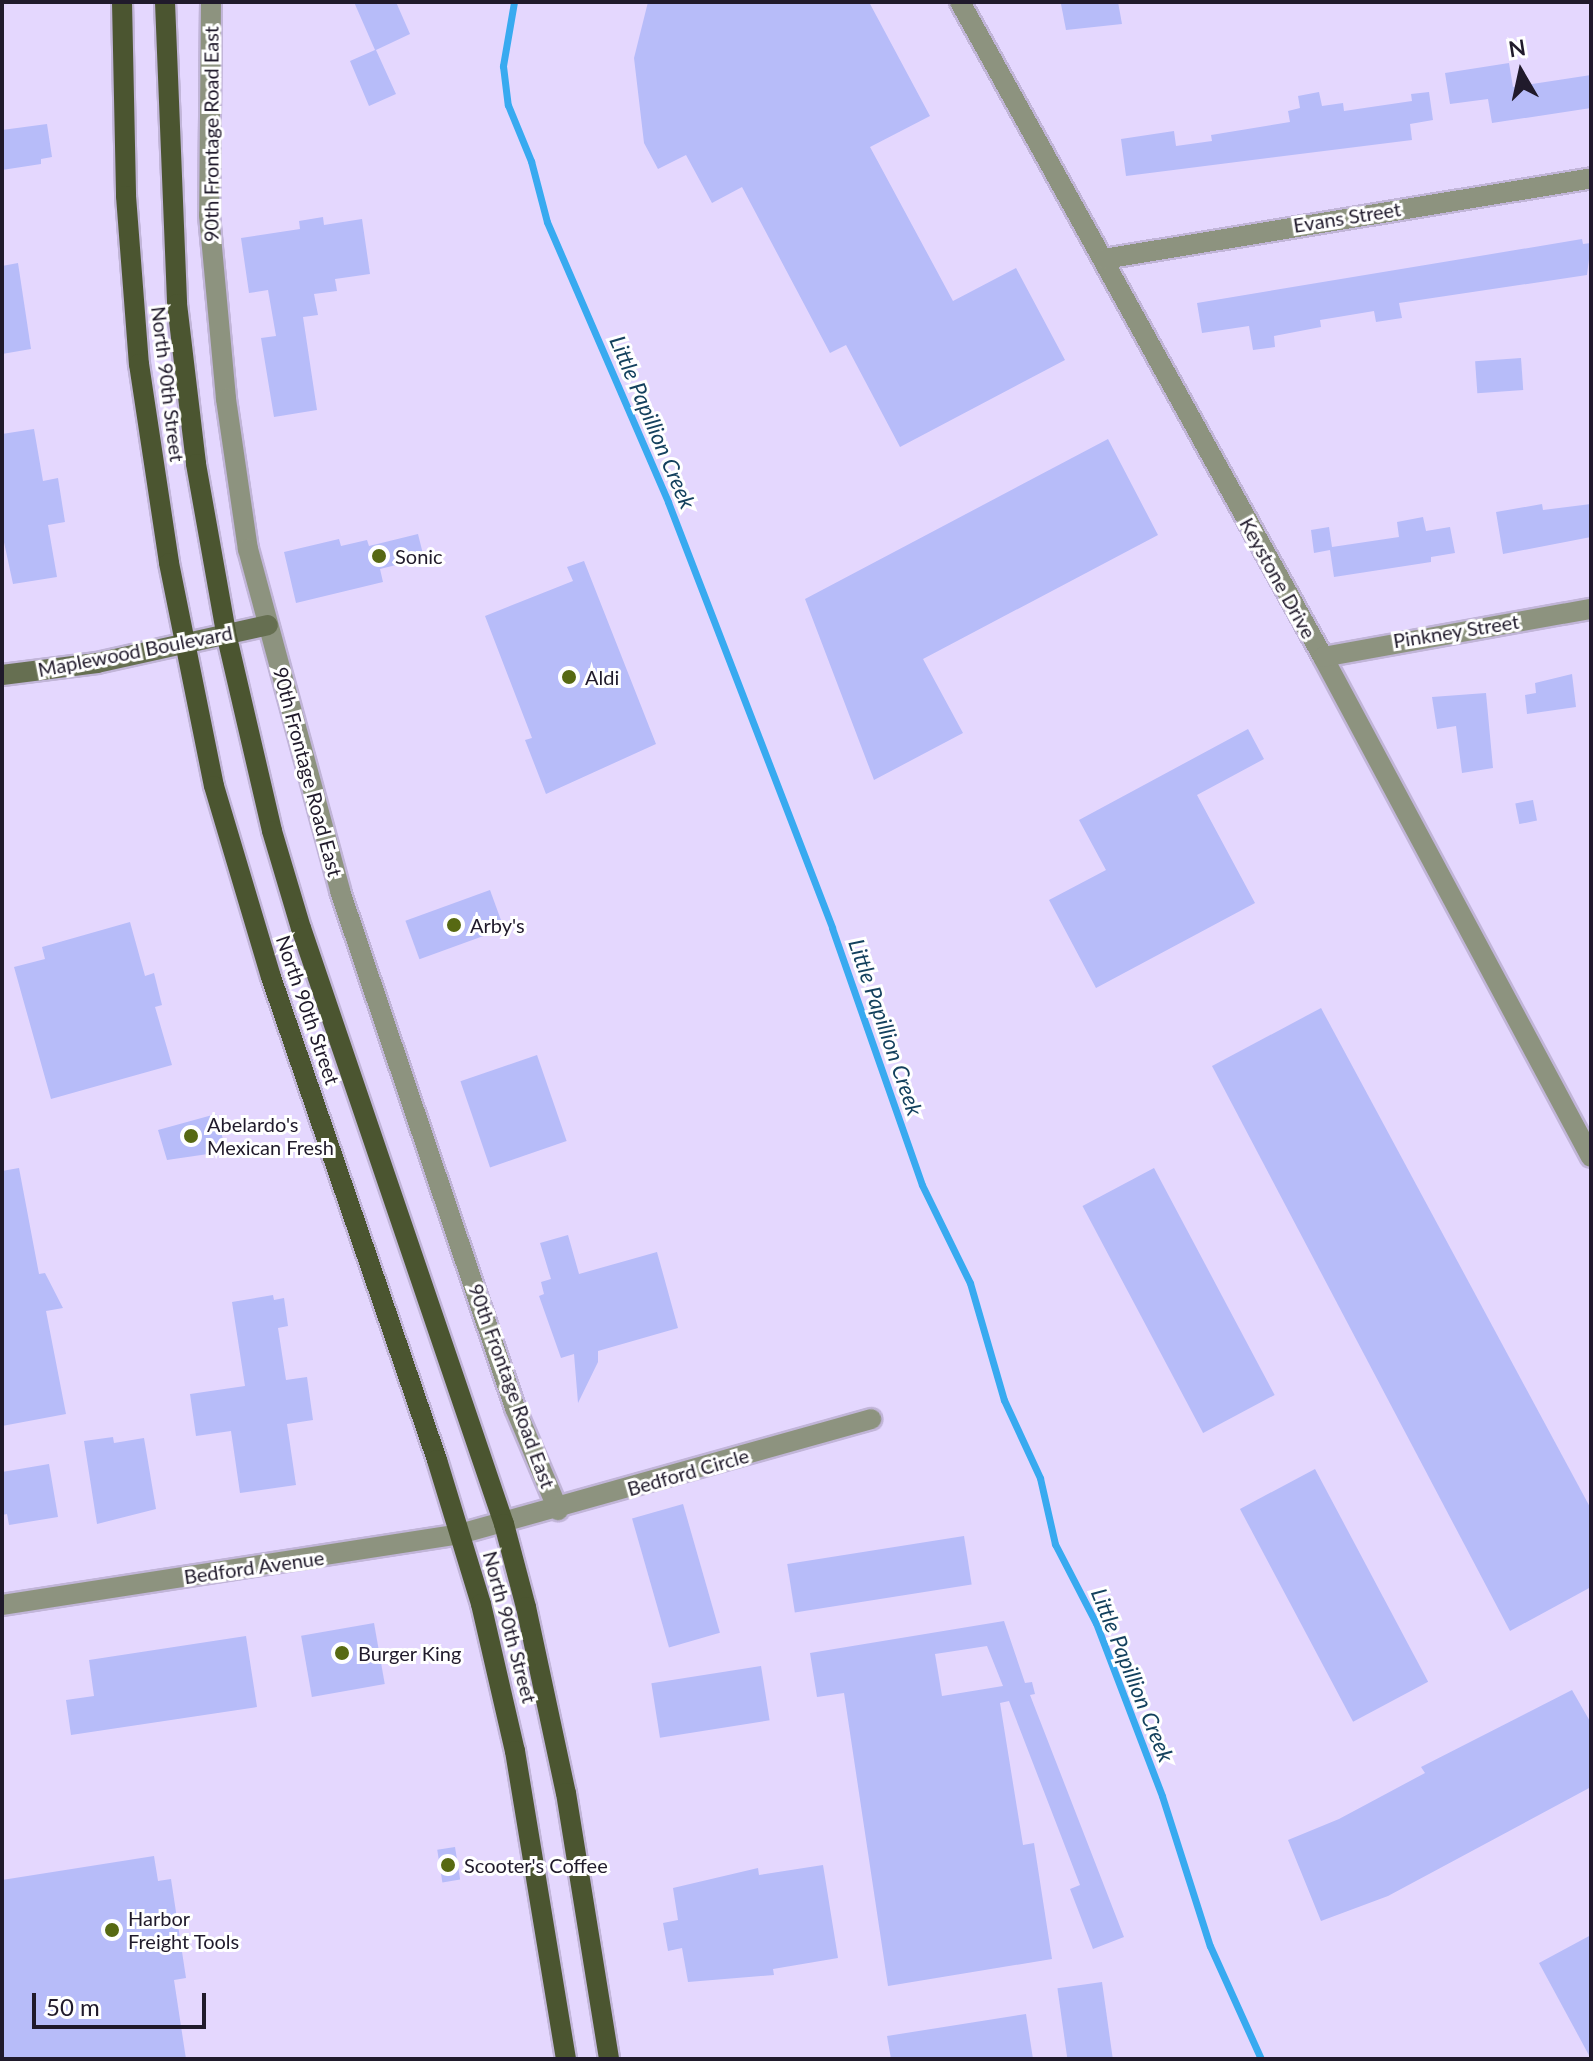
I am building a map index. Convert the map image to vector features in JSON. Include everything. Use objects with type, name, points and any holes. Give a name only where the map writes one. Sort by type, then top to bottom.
[{"type":"main road","name":"North 90th Street","points":[[122,2],[126,196],[139,364],[183,642],[242,885],[460,1534],[507,1710],[566,2059]]},
{"type":"main road","name":"North 90th Street","points":[[165,2],[177,304],[196,464],[226,633],[272,831],[301,928],[504,1524],[566,1793],[609,2059]]},
{"type":"street","name":"90th Frontage Road East","points":[[211,2],[209,215],[216,306],[248,549],[340,891],[515,1408],[558,1510]]},
{"type":"street","name":"Keystone Drive","points":[[960,2],[1323,657],[1591,1157]]},
{"type":"street","name":"Evans Street","points":[[1104,259],[1591,178]]},
{"type":"street","name":"Pinkney Street","points":[[1323,657],[1591,609]]},
{"type":"street","name":"Maplewood Boulevard","points":[[2,675],[97,663],[268,625]]},
{"type":"street","name":"Bedford Circle","points":[[504,1524],[871,1419]]},
{"type":"street","name":"Bedford Avenue","points":[[2,1605],[460,1534],[504,1524]]},
{"type":"building","points":[[354,2],[396,2],[410,34],[376,50],[396,94],[369,106],[350,61],[375,50]]},
{"type":"building","points":[[648,2],[869,2],[930,116],[870,147],[953,301],[1016,268],[1065,360],[900,447],[846,345],[830,353],[742,187],[712,203],[686,155],[658,169],[644,143],[634,58]]},
{"type":"building","points":[[1118,2],[1122,24],[1066,30],[1061,4]]},
{"type":"building","points":[[1509,63],[1513,87],[1591,75],[1591,108],[1492,123],[1488,99],[1450,104],[1445,73]]},
{"type":"building","points":[[1319,92],[1322,106],[1343,103],[1344,111],[1412,101],[1411,94],[1429,92],[1433,120],[1410,124],[1412,140],[1126,176],[1121,139],[1174,131],[1176,146],[1212,141],[1211,135],[1290,122],[1288,111],[1300,108],[1298,96]]},
{"type":"building","points":[[47,124],[52,157],[41,159],[41,164],[2,170],[2,130]]},
{"type":"building","points":[[323,217],[324,225],[362,219],[370,274],[335,279],[337,291],[314,294],[318,315],[303,317],[317,410],[274,417],[261,338],[276,336],[268,290],[249,293],[241,238],[300,229],[299,221]]},
{"type":"building","points":[[1582,239],[1583,244],[1591,243],[1587,275],[1399,303],[1402,318],[1376,322],[1374,311],[1320,320],[1321,327],[1274,336],[1275,347],[1253,350],[1249,326],[1202,333],[1197,303]]},
{"type":"building","points":[[18,263],[31,349],[2,354],[2,266]]},
{"type":"building","points":[[1521,358],[1523,390],[1477,393],[1475,361]]},
{"type":"building","points":[[34,429],[43,481],[58,478],[65,522],[48,525],[57,577],[13,584],[2,533],[2,434]]},
{"type":"building","points":[[1108,439],[1158,535],[923,659],[963,733],[874,780],[805,599]]},
{"type":"building","points":[[1542,504],[1543,510],[1591,504],[1591,537],[1503,554],[1496,512]]},
{"type":"building","points":[[1423,517],[1426,531],[1450,527],[1455,553],[1431,557],[1431,562],[1334,577],[1330,550],[1314,553],[1311,530],[1329,527],[1332,547],[1399,537],[1397,522]]},
{"type":"building","points":[[418,534],[424,558],[380,569],[383,582],[296,603],[284,552],[339,539],[341,546],[367,540],[369,546]]},
{"type":"building","name":"Aldi","points":[[584,561],[656,744],[546,794],[525,740],[532,738],[485,616],[573,581],[567,567]]},
{"type":"building","points":[[1572,674],[1576,707],[1527,714],[1525,695],[1536,693],[1535,683]]},
{"type":"building","points":[[1486,693],[1493,768],[1462,773],[1456,726],[1437,729],[1432,697]]},
{"type":"building","points":[[1248,729],[1264,759],[1197,795],[1255,903],[1096,988],[1049,900],[1106,870],[1079,820]]},
{"type":"building","points":[[1533,800],[1537,821],[1519,824],[1515,803]]},
{"type":"building","name":"Arby's","points":[[490,890],[504,929],[419,959],[405,921]]},
{"type":"building","points":[[130,922],[145,976],[154,973],[162,1005],[155,1007],[172,1065],[51,1099],[14,967],[45,959],[42,947]]},
{"type":"building","points":[[1321,1008],[1591,1509],[1591,1587],[1510,1631],[1212,1066]]},
{"type":"building","points":[[537,1055],[567,1141],[490,1167],[460,1081]]},
{"type":"building","name":"Abelardo's Mexican Fresh","points":[[216,1114],[224,1143],[206,1148],[208,1154],[167,1160],[158,1130]]},
{"type":"building","points":[[19,1168],[39,1274],[45,1273],[63,1308],[46,1311],[66,1414],[2,1426],[2,1171]]},
{"type":"building","points":[[1154,1168],[1275,1395],[1203,1433],[1082,1206]]},
{"type":"building","points":[[568,1235],[579,1274],[657,1252],[678,1328],[598,1351],[598,1362],[578,1403],[574,1354],[561,1358],[539,1296],[544,1294],[541,1282],[551,1279],[540,1243]]},
{"type":"building","points":[[273,1295],[274,1300],[284,1298],[288,1326],[278,1328],[286,1380],[307,1377],[313,1420],[287,1424],[296,1485],[240,1493],[231,1431],[196,1436],[190,1394],[245,1386],[232,1302]]},
{"type":"building","points":[[113,1437],[114,1443],[144,1438],[156,1509],[97,1524],[84,1441]]},
{"type":"building","points":[[49,1464],[58,1517],[9,1525],[7,1514],[2,1515],[2,1472]]},
{"type":"building","points":[[1315,1469],[1428,1682],[1353,1722],[1240,1509]]},
{"type":"building","points":[[683,1504],[720,1633],[669,1647],[632,1519]]},
{"type":"building","points":[[964,1536],[972,1584],[795,1612],[787,1564]]},
{"type":"building","points":[[1004,1621],[1025,1683],[1032,1682],[1035,1694],[1030,1695],[1124,1937],[1093,1949],[1070,1889],[1080,1885],[1009,1701],[1000,1703],[1023,1845],[1034,1843],[1052,1959],[888,1986],[844,1693],[817,1697],[810,1653]],"holes":[[[987,1646],[1003,1686],[942,1696],[935,1654]]]},
{"type":"building","name":"Burger King","points":[[374,1623],[385,1684],[312,1697],[301,1636]]},
{"type":"building","points":[[246,1636],[257,1707],[71,1735],[66,1700],[94,1696],[89,1660]]},
{"type":"building","points":[[761,1666],[770,1720],[660,1738],[651,1683]]},
{"type":"building","points":[[1572,1690],[1591,1723],[1591,1787],[1388,1896],[1321,1921],[1288,1840],[1339,1819],[1425,1773],[1421,1767]]},
{"type":"building","name":"Scooter's Coffee","points":[[455,1847],[460,1880],[442,1882],[437,1850]]},
{"type":"building","points":[[154,1856],[158,1881],[171,1879],[186,1978],[174,1980],[186,2059],[2,2059],[2,1880]]},
{"type":"building","points":[[823,1865],[838,1958],[773,1969],[774,1975],[688,1982],[682,1948],[668,1951],[663,1923],[678,1920],[673,1888],[758,1868],[759,1875]]},
{"type":"building","points":[[1591,1935],[1591,2059],[1539,1963]]},
{"type":"building","points":[[1102,1982],[1113,2059],[1067,2059],[1057,1988]]},
{"type":"building","points":[[1026,2014],[1033,2059],[891,2059],[887,2036]]},
{"type":"waterway","name":"Little Papillion Creek","points":[[514,2],[503,66],[508,105],[531,161],[547,222],[668,502],[832,928],[922,1185],[970,1283],[1004,1400],[1040,1478],[1055,1544],[1096,1623],[1162,1796],[1210,1946],[1261,2059]]},
{"type":"place","name":"Sonic","points":[[379,556]]},
{"type":"place","name":"Aldi","points":[[569,677]]},
{"type":"place","name":"Arby's","points":[[454,925]]},
{"type":"place","name":"Abelardo's Mexican Fresh","points":[[191,1136]]},
{"type":"place","name":"Burger King","points":[[342,1653]]},
{"type":"place","name":"Scooter's Coffee","points":[[448,1865]]},
{"type":"place","name":"Harbor Freight Tools","points":[[112,1930]]}]
